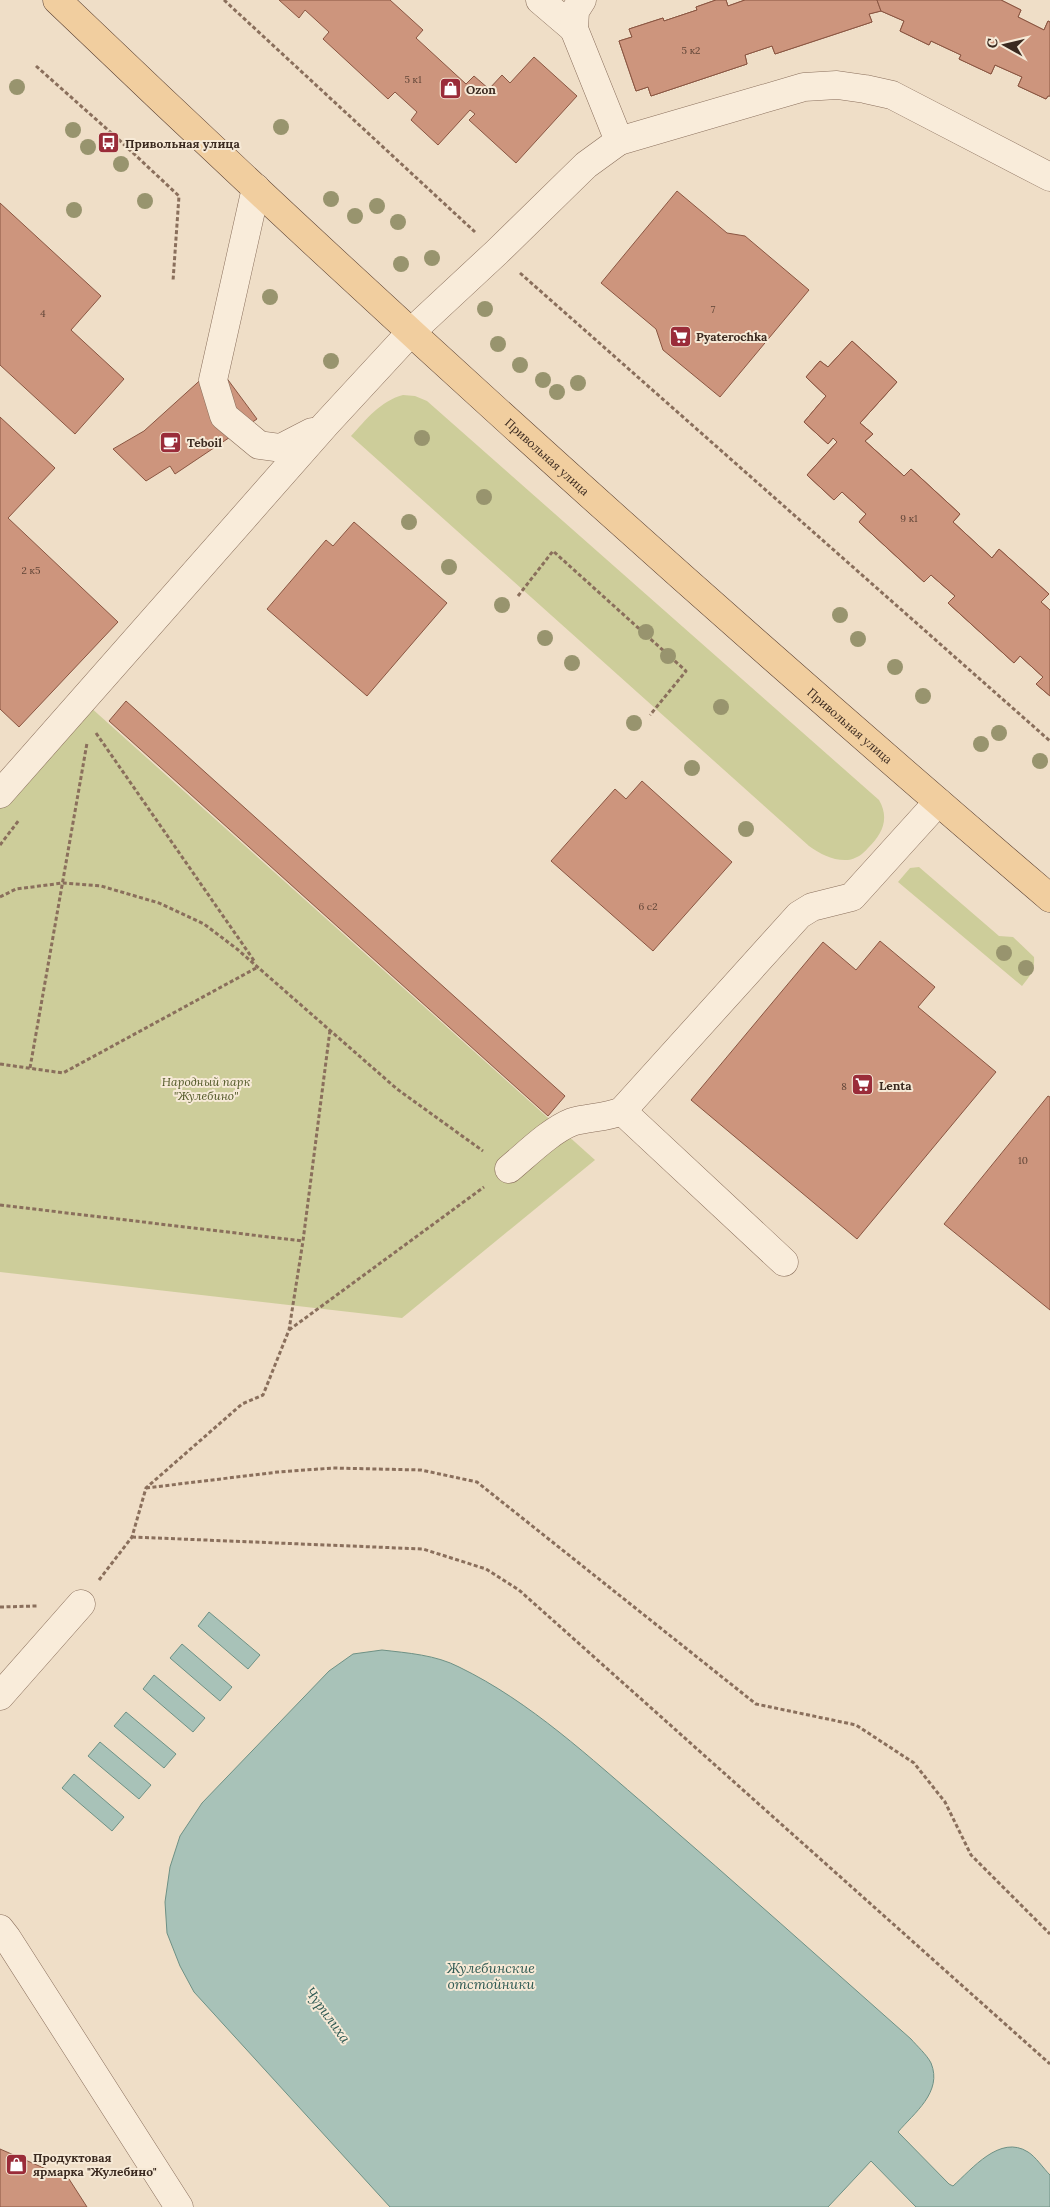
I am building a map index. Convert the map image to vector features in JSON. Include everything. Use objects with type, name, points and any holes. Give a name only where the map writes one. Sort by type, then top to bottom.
[{"type":"main road","name":"Привольная улица","points":[[57,0],[256,188],[590,496],[1050,898]]},
{"type":"lane","points":[[540,0],[574,29]]},
{"type":"lane","points":[[582,0],[575,11],[574,29],[619,141]]},
{"type":"lane","points":[[0,794],[326,424],[411,332],[586,165],[619,141],[804,88],[837,85],[865,88],[892,95],[1050,177]]},
{"type":"lane","points":[[256,188],[213,380],[224,416],[259,445],[281,448],[326,424]]},
{"type":"lane","points":[[509,1169],[560,1128],[572,1122],[612,1115],[622,1111],[799,915],[812,907],[852,897],[938,802]]},
{"type":"lane","points":[[622,1111],[784,1262]]},
{"type":"lane","points":[[0,1696],[81,1604]]},
{"type":"lane","points":[[0,1929],[8,1938],[179,2207]]},
{"type":"path","points":[[224,0],[497,252],[1050,741]]},
{"type":"path","points":[[36,66],[118,138],[179,196],[173,281]]},
{"type":"path","points":[[518,596],[553,551],[686,671],[650,715]]},
{"type":"path","points":[[90,725],[259,968]]},
{"type":"path","points":[[30,1068],[89,734]]},
{"type":"path","points":[[0,897],[16,888],[63,883],[101,886],[158,903],[204,924],[259,968],[396,1089],[509,1169],[289,1330]]},
{"type":"path","points":[[0,1064],[63,1073],[259,968]]},
{"type":"path","points":[[81,1604],[132,1537],[146,1488],[242,1404],[263,1395],[289,1330],[303,1241],[330,1030]]},
{"type":"path","points":[[0,1205],[303,1241]]},
{"type":"path","points":[[146,1488],[278,1472],[333,1468],[422,1470],[478,1482],[756,1704],[856,1725],[914,1763],[945,1802],[971,1855],[1050,1934]]},
{"type":"path","points":[[132,1537],[423,1549],[486,1569],[519,1590],[1050,2064]]},
{"type":"green space","points":[[403,395],[415,396],[427,401],[879,800],[884,814],[883,826],[881,832],[866,850],[854,859],[842,860],[827,856],[809,846],[351,436],[380,406]]},
{"type":"green space","name":"Народный парк \"Жулебино\"","points":[[89,706],[595,1160],[402,1318],[0,1272],[0,806]]},
{"type":"green space","points":[[919,867],[999,936],[1013,937],[1034,957],[1034,966],[1022,986],[898,882],[910,868]]},
{"type":"water","points":[[209,1612],[260,1655],[248,1669],[198,1626]]},
{"type":"water","points":[[182,1644],[232,1687],[220,1701],[170,1658]]},
{"type":"water","name":"Жулебинские отстойники","points":[[382,1650],[431,1657],[459,1667],[511,1697],[582,1751],[911,2039],[924,2054],[931,2063],[934,2074],[930,2093],[919,2109],[898,2132],[949,2184],[953,2186],[978,2163],[997,2150],[1007,2147],[1018,2148],[1031,2154],[1050,2175],[1050,2207],[916,2207],[871,2161],[828,2207],[390,2207],[194,1992],[180,1966],[167,1933],[165,1902],[170,1867],[180,1836],[202,1803],[329,1671],[353,1654]]},
{"type":"water","points":[[154,1675],[205,1718],[193,1732],[143,1689]]},
{"type":"water","points":[[126,1712],[176,1754],[164,1768],[114,1726]]},
{"type":"water","points":[[100,1742],[151,1785],[139,1799],[88,1756]]},
{"type":"water","points":[[74,1774],[124,1817],[112,1831],[62,1788]]},
{"type":"building","points":[[279,0],[390,0],[423,30],[416,38],[466,84],[474,76],[489,89],[502,75],[510,83],[534,57],[577,96],[516,163],[469,120],[475,114],[470,110],[438,145],[411,120],[417,112],[395,92],[388,99],[323,39],[329,32],[305,10],[299,18]]},
{"type":"building","points":[[716,0],[726,0],[728,6],[745,0],[1001,0],[1021,10],[1018,17],[1044,30],[1048,21],[1050,22],[1050,96],[1046,99],[1018,86],[1022,77],[995,65],[991,74],[959,59],[961,55],[931,41],[929,45],[900,31],[904,21],[881,11],[869,14],[872,22],[775,54],[772,46],[745,55],[747,64],[651,96],[648,87],[636,91],[619,41],[632,37],[629,29],[663,18],[664,21],[697,10],[696,7]]},
{"type":"building","points":[[716,0],[726,0],[728,6],[745,0],[877,0],[881,11],[869,14],[872,22],[775,54],[772,46],[745,55],[747,64],[651,96],[648,87],[636,91],[619,41],[632,37],[629,29],[663,18],[664,21],[697,10],[696,7]]},
{"type":"building","points":[[877,0],[1001,0],[1021,10],[1018,17],[1044,30],[1048,21],[1050,22],[1050,96],[1046,99],[1018,86],[1022,77],[995,65],[991,74],[959,59],[961,55],[931,41],[929,45],[900,31],[904,21],[881,11]]},
{"type":"building","points":[[677,191],[727,233],[745,236],[809,290],[720,397],[663,350],[656,329],[601,283]]},
{"type":"building","points":[[0,203],[101,296],[71,330],[124,379],[75,434],[0,365]]},
{"type":"building","points":[[852,341],[897,382],[860,423],[873,434],[865,441],[904,476],[911,469],[960,514],[953,522],[992,558],[999,549],[1049,594],[1041,602],[1050,610],[1050,696],[1036,684],[1043,677],[1020,656],[1014,663],[948,603],[955,596],[931,575],[924,582],[859,522],[866,514],[842,492],[834,500],[807,475],[837,442],[833,438],[828,444],[804,422],[826,396],[806,377],[820,361],[828,367]]},
{"type":"building","points":[[852,341],[897,382],[860,423],[873,434],[865,441],[904,476],[911,469],[960,514],[953,522],[992,558],[999,549],[1049,594],[1041,602],[1050,610],[1050,696],[1036,684],[1043,677],[1020,656],[1014,663],[948,603],[955,596],[931,575],[924,582],[859,522],[866,514],[842,492],[834,500],[807,475],[837,442],[833,438],[828,444],[804,422],[826,396],[806,377],[820,361],[828,367]]},
{"type":"building","points":[[217,365],[257,419],[175,474],[170,466],[146,481],[113,449],[144,431]]},
{"type":"building","points":[[0,417],[55,468],[8,518],[118,622],[19,727],[0,709]]},
{"type":"building","points":[[354,522],[447,603],[367,696],[267,609],[326,540],[333,546]]},
{"type":"building","points":[[126,701],[565,1096],[548,1116],[109,721]]},
{"type":"building","points":[[642,781],[732,862],[653,951],[551,861],[615,789],[626,799]]},
{"type":"building","points":[[880,941],[935,987],[918,1007],[996,1072],[857,1239],[691,1100],[823,942],[856,970]]},
{"type":"building","points":[[1048,1096],[1050,1097],[1050,1310],[944,1224]]},
{"type":"building","name":"Продуктовая ярмарка \"Жулебино\"","points":[[0,2149],[69,2179],[87,2207],[0,2207]]},
{"type":"place","name":"Ozon","points":[[450,89]]},
{"type":"place","name":"Привольная улица","points":[[109,143]]},
{"type":"place","name":"Pyaterochka","points":[[680,336]]},
{"type":"place","name":"Teboil","points":[[171,442]]},
{"type":"place","name":"Lenta","points":[[863,1085]]},
{"type":"place","name":"Продуктовая ярмарка \"Жулебино\"","points":[[17,2164]]},
{"type":"water label","name":"Чурилиха","points":[[328,2015]]}]
